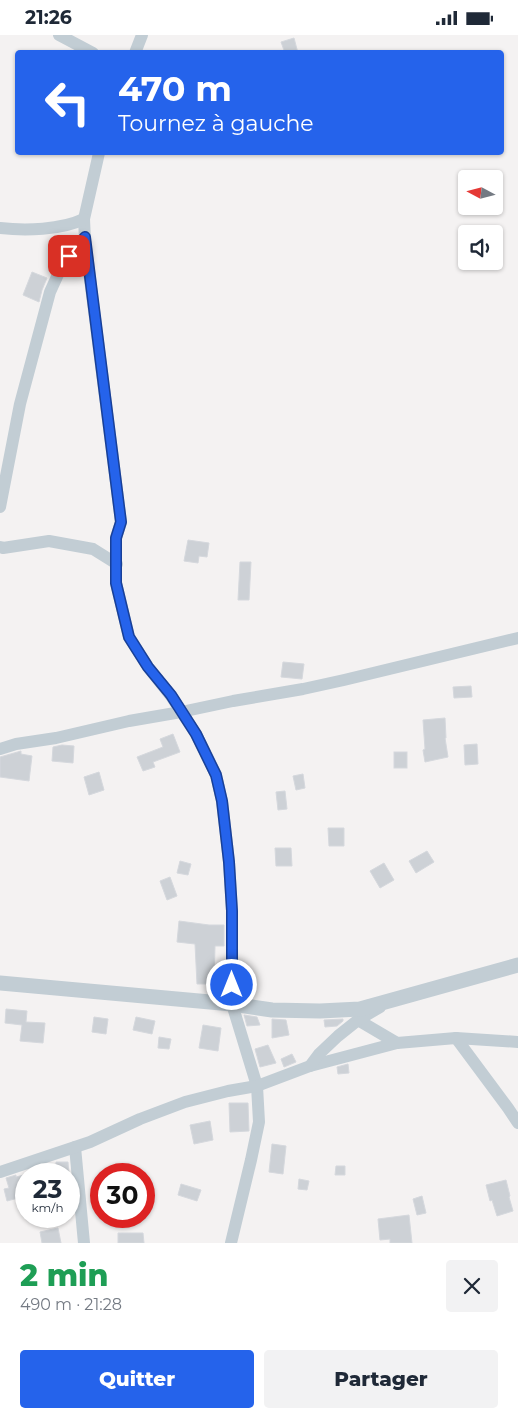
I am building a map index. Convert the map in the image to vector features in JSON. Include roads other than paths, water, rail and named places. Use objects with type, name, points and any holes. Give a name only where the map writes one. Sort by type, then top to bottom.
[{"type":"street","points":[[59,35],[87,50]]},
{"type":"street","points":[[136,50],[142,35]]},
{"type":"street","points":[[100,155],[84,219],[121,522],[116,538],[116,583],[129,637],[148,667],[171,695],[196,734],[216,775],[222,801],[229,862],[232,911],[232,1004],[257,1086],[259,1122],[231,1243]]},
{"type":"street","points":[[0,228],[22,230],[44,228],[74,224],[84,219]]},
{"type":"street","points":[[0,507],[20,404],[50,292],[60,269],[85,237]]},
{"type":"street","points":[[0,547],[49,541],[93,549],[116,564]]},
{"type":"street","points":[[0,749],[129,721],[303,689],[518,638]]},
{"type":"street","points":[[0,983],[232,1004],[272,1010],[320,1011],[360,1009],[518,965]]},
{"type":"street","points":[[310,1066],[319,1054],[358,1020],[388,1002]]},
{"type":"street","points":[[358,1020],[397,1043]]},
{"type":"street","points":[[456,1038],[518,1123]]},
{"type":"street","points":[[0,1172],[90,1142],[140,1119],[185,1102],[257,1086],[310,1066],[397,1043],[456,1038],[518,1042]]},
{"type":"street","points":[[74,1147],[84,1243]]}]
